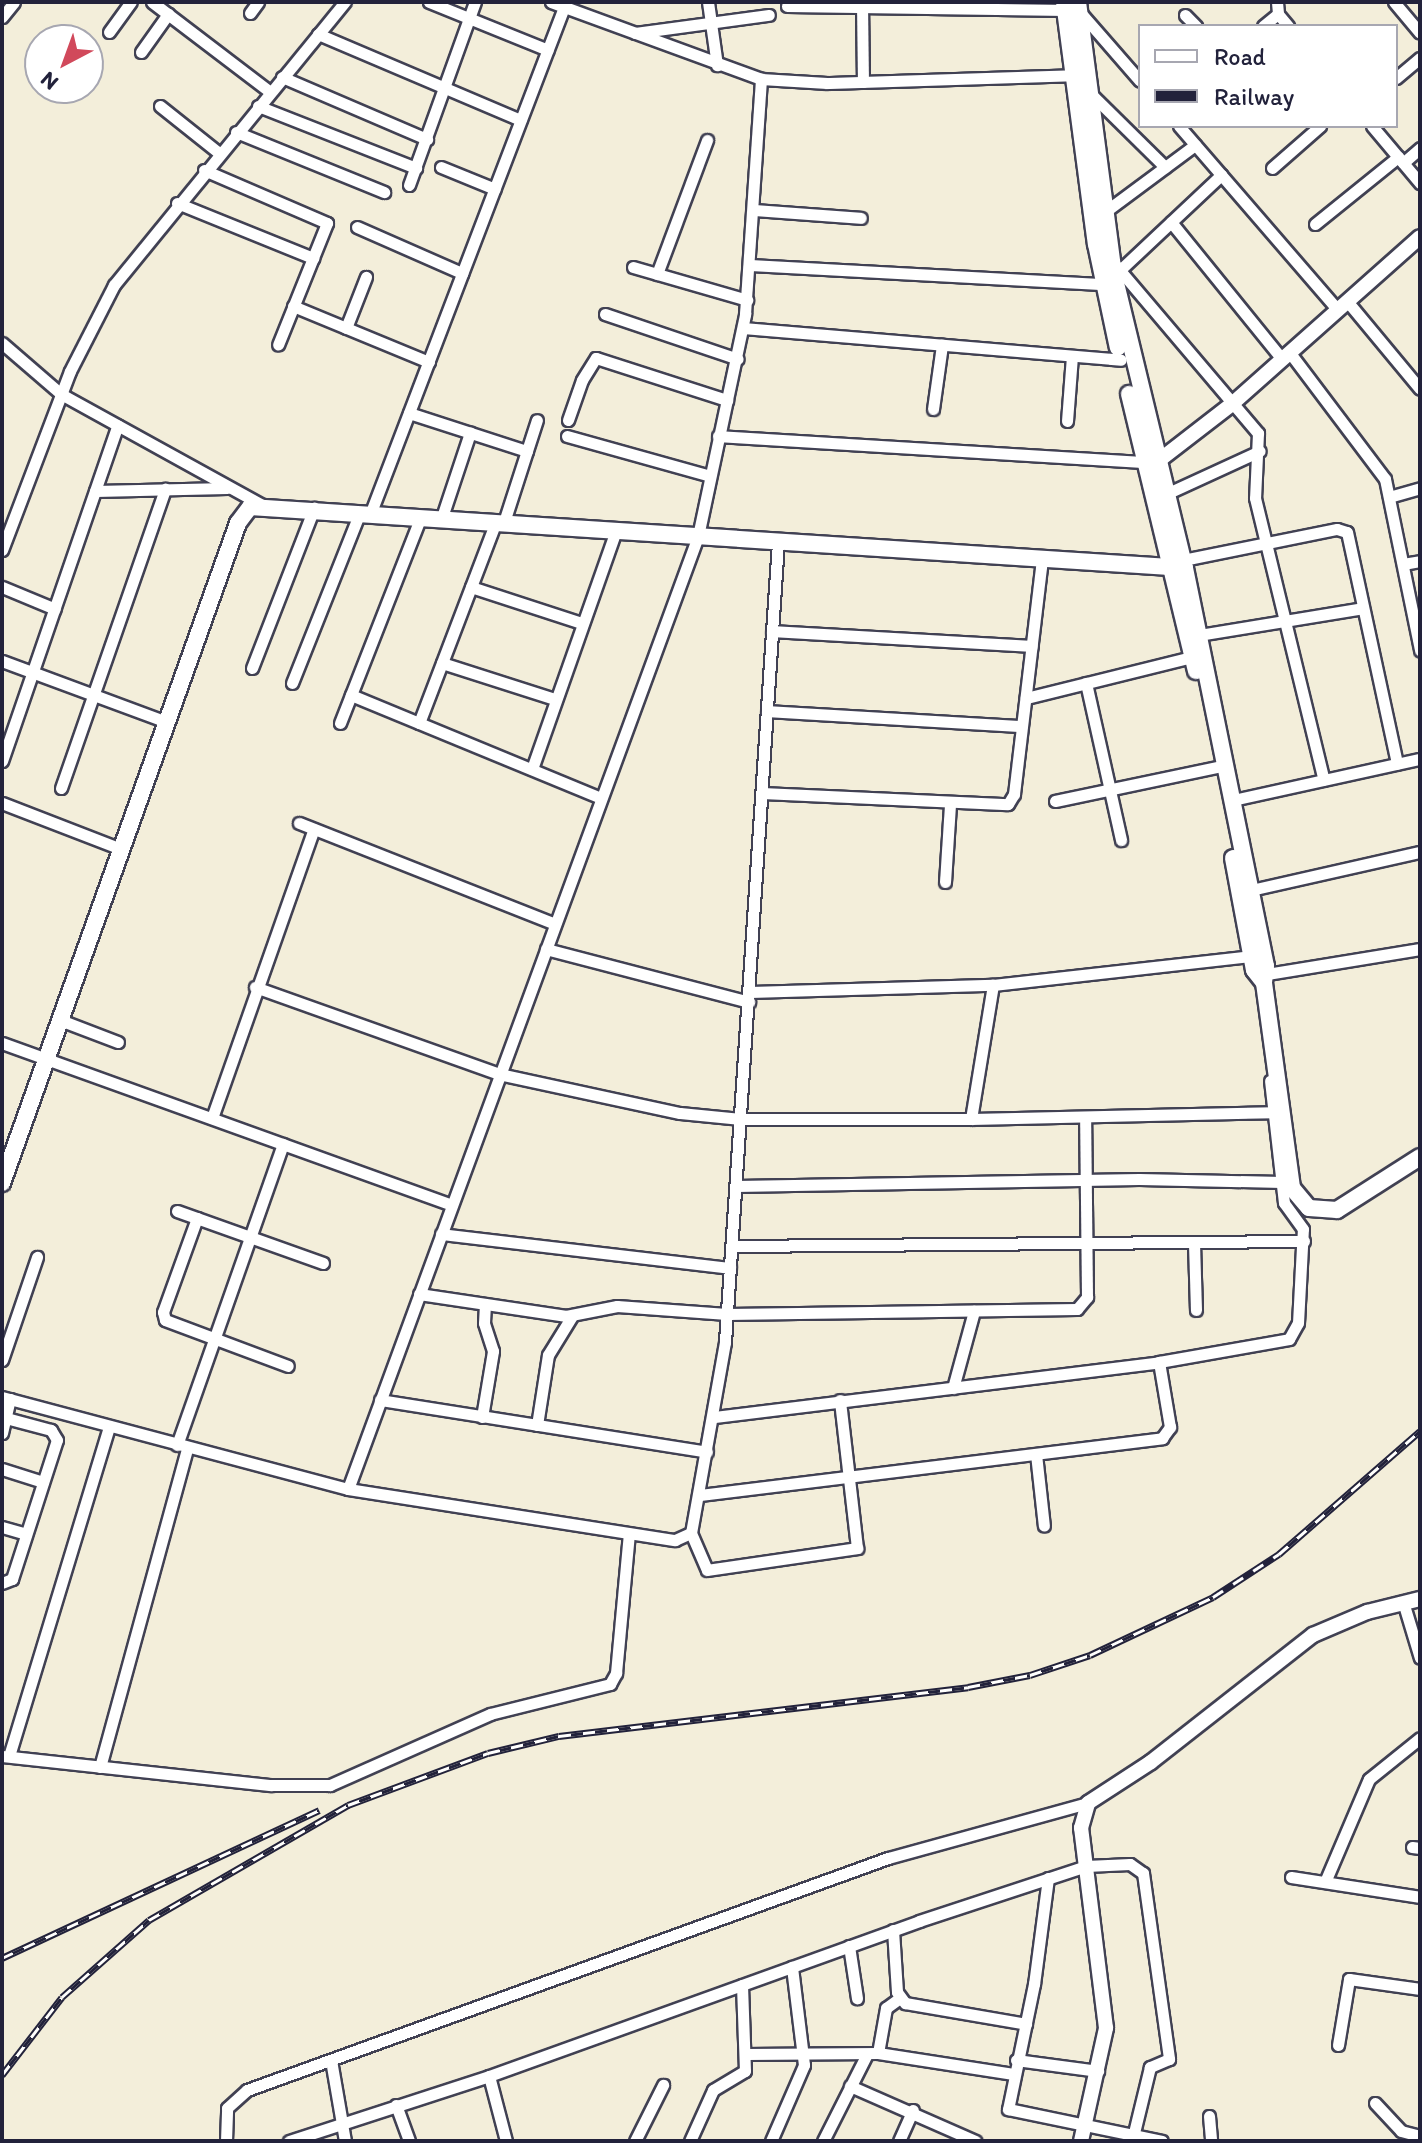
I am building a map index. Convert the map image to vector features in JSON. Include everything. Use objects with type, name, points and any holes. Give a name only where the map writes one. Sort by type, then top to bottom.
[{"type":"main road","points":[[1072,6],[1075,75],[1104,284],[1121,360],[1199,635],[1233,800],[1251,890],[1287,1185],[1309,1208],[1337,1210],[1420,1157]]},
{"type":"main road","points":[[1072,6],[1091,94],[1106,211],[1151,462],[1166,494],[1180,566],[1192,657],[1217,767],[1252,956],[1263,978]]},
{"type":"main road","points":[[2,1183],[9,1139],[46,1059],[238,523],[250,507],[314,508],[1042,560],[1180,566]]},
{"type":"street","points":[[2,17],[14,2]]},
{"type":"street","points":[[109,32],[131,2]]},
{"type":"street","points":[[152,2],[270,92]]},
{"type":"street","points":[[250,13],[258,2]]},
{"type":"street","points":[[2,550],[61,394],[98,310],[177,203],[345,2]]},
{"type":"street","points":[[429,2],[548,50]]},
{"type":"street","points":[[409,185],[475,2]]},
{"type":"street","points":[[551,2],[761,79],[863,82],[1075,75]]},
{"type":"street","points":[[708,2],[717,65]]},
{"type":"street","points":[[1394,2],[1420,33]]},
{"type":"street","points":[[862,4],[863,82]]},
{"type":"street","points":[[292,683],[409,413],[565,5]]},
{"type":"street","points":[[787,6],[1072,6],[1138,77]]},
{"type":"street","points":[[1265,24],[1278,8]]},
{"type":"street","points":[[141,52],[168,14]]},
{"type":"street","points":[[631,33],[769,15]]},
{"type":"street","points":[[1185,15],[1194,24]]},
{"type":"street","points":[[318,34],[521,120]]},
{"type":"street","points":[[1398,76],[1420,58]]},
{"type":"street","points":[[282,77],[427,139]]},
{"type":"street","points":[[348,1489],[698,536],[718,436],[738,359],[747,300],[761,79]]},
{"type":"street","points":[[1091,94],[1165,167]]},
{"type":"street","points":[[160,106],[219,153]]},
{"type":"street","points":[[258,106],[416,168]]},
{"type":"street","points":[[1181,128],[1420,389]]},
{"type":"street","points":[[1272,168],[1318,128]]},
{"type":"street","points":[[1374,128],[1420,183]]},
{"type":"street","points":[[236,132],[384,192]]},
{"type":"street","points":[[657,274],[707,140]]},
{"type":"street","points":[[1106,211],[1195,145]]},
{"type":"street","points":[[1315,224],[1420,148]]},
{"type":"street","points":[[441,167],[495,189]]},
{"type":"street","points":[[204,170],[326,221],[278,345]]},
{"type":"street","points":[[1221,175],[1171,222],[1116,265],[1258,433],[1260,451],[1253,486],[1324,780]]},
{"type":"street","points":[[177,203],[313,258]]},
{"type":"street","points":[[753,210],[861,218]]},
{"type":"street","points":[[1171,222],[1375,460],[1389,497],[1420,650]]},
{"type":"street","points":[[357,227],[462,273]]},
{"type":"street","points":[[718,436],[1151,462],[1232,404],[1420,237]]},
{"type":"street","points":[[750,265],[1104,284]]},
{"type":"street","points":[[633,267],[747,300]]},
{"type":"street","points":[[346,328],[366,277]]},
{"type":"street","points":[[293,306],[429,362]]},
{"type":"street","points":[[605,314],[738,359]]},
{"type":"street","points":[[743,328],[1121,360]]},
{"type":"street","points":[[2,343],[61,394],[262,505]]},
{"type":"street","points":[[933,409],[942,345]]},
{"type":"street","points":[[1067,421],[1072,356]]},
{"type":"street","points":[[568,420],[582,380],[596,358],[727,400]]},
{"type":"street","points":[[409,413],[527,451]]},
{"type":"street","points":[[419,723],[471,587],[500,522],[537,420]]},
{"type":"street","points":[[2,761],[118,425]]},
{"type":"street","points":[[442,517],[470,433]]},
{"type":"street","points":[[567,436],[710,476]]},
{"type":"street","points":[[1166,494],[1260,451]]},
{"type":"street","points":[[95,491],[230,488]]},
{"type":"street","points":[[1389,497],[1420,488]]},
{"type":"street","points":[[61,788],[97,697],[165,489]]},
{"type":"street","points":[[252,668],[314,508]]},
{"type":"street","points":[[340,723],[421,516]]},
{"type":"street","points":[[1180,566],[1337,529],[1347,532],[1397,764]]},
{"type":"street","points":[[532,769],[616,530]]},
{"type":"street","points":[[778,541],[727,1314],[714,1417],[691,1533],[707,1570],[854,1551],[859,1543],[840,1400]]},
{"type":"street","points":[[762,793],[1001,808],[1012,800],[1042,560]]},
{"type":"street","points":[[1403,564],[1420,561]]},
{"type":"street","points":[[2,587],[55,609]]},
{"type":"street","points":[[471,587],[582,623]]},
{"type":"street","points":[[1199,635],[1363,608]]},
{"type":"street","points":[[772,631],[1032,646]]},
{"type":"street","points":[[1026,698],[1192,657]]},
{"type":"street","points":[[2,661],[167,722]]},
{"type":"street","points":[[442,663],[555,699]]},
{"type":"street","points":[[1086,683],[1121,840]]},
{"type":"street","points":[[351,695],[601,798]]},
{"type":"street","points":[[767,711],[1022,726]]},
{"type":"street","points":[[1233,800],[1420,759]]},
{"type":"street","points":[[1055,801],[1217,767]]},
{"type":"street","points":[[2,803],[121,849]]},
{"type":"street","points":[[945,882],[950,804]]},
{"type":"street","points":[[299,823],[555,924]]},
{"type":"street","points":[[212,1118],[255,987],[314,829]]},
{"type":"street","points":[[1251,890],[1420,852]]},
{"type":"street","points":[[546,949],[750,997],[993,985],[1252,956]]},
{"type":"street","points":[[714,1417],[1159,1362],[1289,1339],[1298,1323],[1304,1241],[1303,1229],[1284,1203],[1287,1185],[1273,1112],[1263,978],[1420,949]]},
{"type":"street","points":[[971,1119],[993,985]]},
{"type":"street","points":[[255,987],[499,1074],[619,1104],[741,1119],[971,1119],[1273,1112]]},
{"type":"street","points":[[60,1020],[118,1042]]},
{"type":"street","points":[[2,1043],[452,1205]]},
{"type":"street","points":[[419,1294],[572,1316],[617,1306],[727,1314],[974,1311],[1084,1306],[1085,1117]]},
{"type":"street","points":[[100,1767],[182,1446],[213,1340],[283,1144]]},
{"type":"street","points":[[736,1186],[1084,1180],[1287,1185]]},
{"type":"street","points":[[177,1211],[323,1263]]},
{"type":"street","points":[[197,1218],[163,1312],[171,1326],[288,1366]]},
{"type":"street","points":[[441,1234],[730,1268]]},
{"type":"street","points":[[732,1246],[1304,1241]]},
{"type":"street","points":[[1194,1243],[1196,1310]]},
{"type":"street","points":[[2,1360],[37,1257]]},
{"type":"street","points":[[482,1417],[493,1351],[484,1323],[485,1304]]},
{"type":"street","points":[[953,1388],[974,1311]]},
{"type":"street","points":[[537,1425],[548,1355],[572,1316]]},
{"type":"street","points":[[700,1495],[1167,1436],[1170,1427],[1159,1362]]},
{"type":"street","points":[[2,1433],[6,1398],[348,1489],[675,1540],[691,1533]]},
{"type":"street","points":[[380,1400],[707,1452]]},
{"type":"street","points":[[2,1583],[12,1579],[57,1433],[6,1418]]},
{"type":"street","points":[[109,1426],[6,1756],[322,1787],[490,1714],[610,1684],[616,1673],[629,1534]]},
{"type":"street","points":[[1036,1454],[1044,1526]]},
{"type":"street","points":[[2,1469],[43,1482]]},
{"type":"street","points":[[2,1527],[26,1534]]},
{"type":"street","points":[[226,2141],[224,2119],[234,2098],[888,1858],[1088,1803],[1151,1762],[1313,1635],[1356,1616],[1420,1599]]},
{"type":"street","points":[[1404,1605],[1420,1658]]},
{"type":"street","points":[[1325,1882],[1369,1779],[1420,1738]]},
{"type":"street","points":[[1083,2134],[1106,2028],[1081,1828],[1088,1803]]},
{"type":"street","points":[[289,2141],[489,2076],[893,1930],[1048,1878],[1086,1866],[1130,1864],[1143,1873],[1169,2059],[1150,2067],[1132,2138]]},
{"type":"street","points":[[1291,1877],[1420,1897]]},
{"type":"street","points":[[1048,1878],[1026,2024],[1013,2074],[1009,2110],[1083,2134],[1162,2141]]},
{"type":"street","points":[[893,1930],[900,1998],[909,2005],[1026,2024]]},
{"type":"street","points":[[849,1946],[857,1998]]},
{"type":"street","points":[[771,2141],[801,2078],[805,2054],[792,1967]]},
{"type":"street","points":[[1338,2045],[1349,1979],[1420,1989]]},
{"type":"street","points":[[690,2141],[713,2090],[745,2071],[742,1985]]},
{"type":"street","points":[[823,2141],[850,2086],[873,2054],[886,2008],[900,1998]]},
{"type":"street","points":[[746,2054],[873,2054],[1013,2074]]},
{"type":"street","points":[[331,2060],[345,2121],[345,2141]]},
{"type":"street","points":[[1016,2060],[1098,2071]]},
{"type":"street","points":[[489,2076],[506,2141]]},
{"type":"street","points":[[635,2141],[663,2085]]},
{"type":"street","points":[[850,2086],[913,2110],[975,2141]]},
{"type":"street","points":[[1375,2103],[1401,2131],[1420,2136]]},
{"type":"street","points":[[396,2105],[409,2141]]},
{"type":"street","points":[[899,2141],[913,2110]]},
{"type":"street","points":[[1209,2116],[1211,2141]]},
{"type":"railway","points":[[2,2075],[62,1997],[149,1920],[348,1805],[488,1753],[559,1736],[968,1687],[1030,1675],[1090,1655],[1213,1597],[1279,1554],[1420,1431]]},
{"type":"railway","points":[[2,1958],[319,1810]]}]
